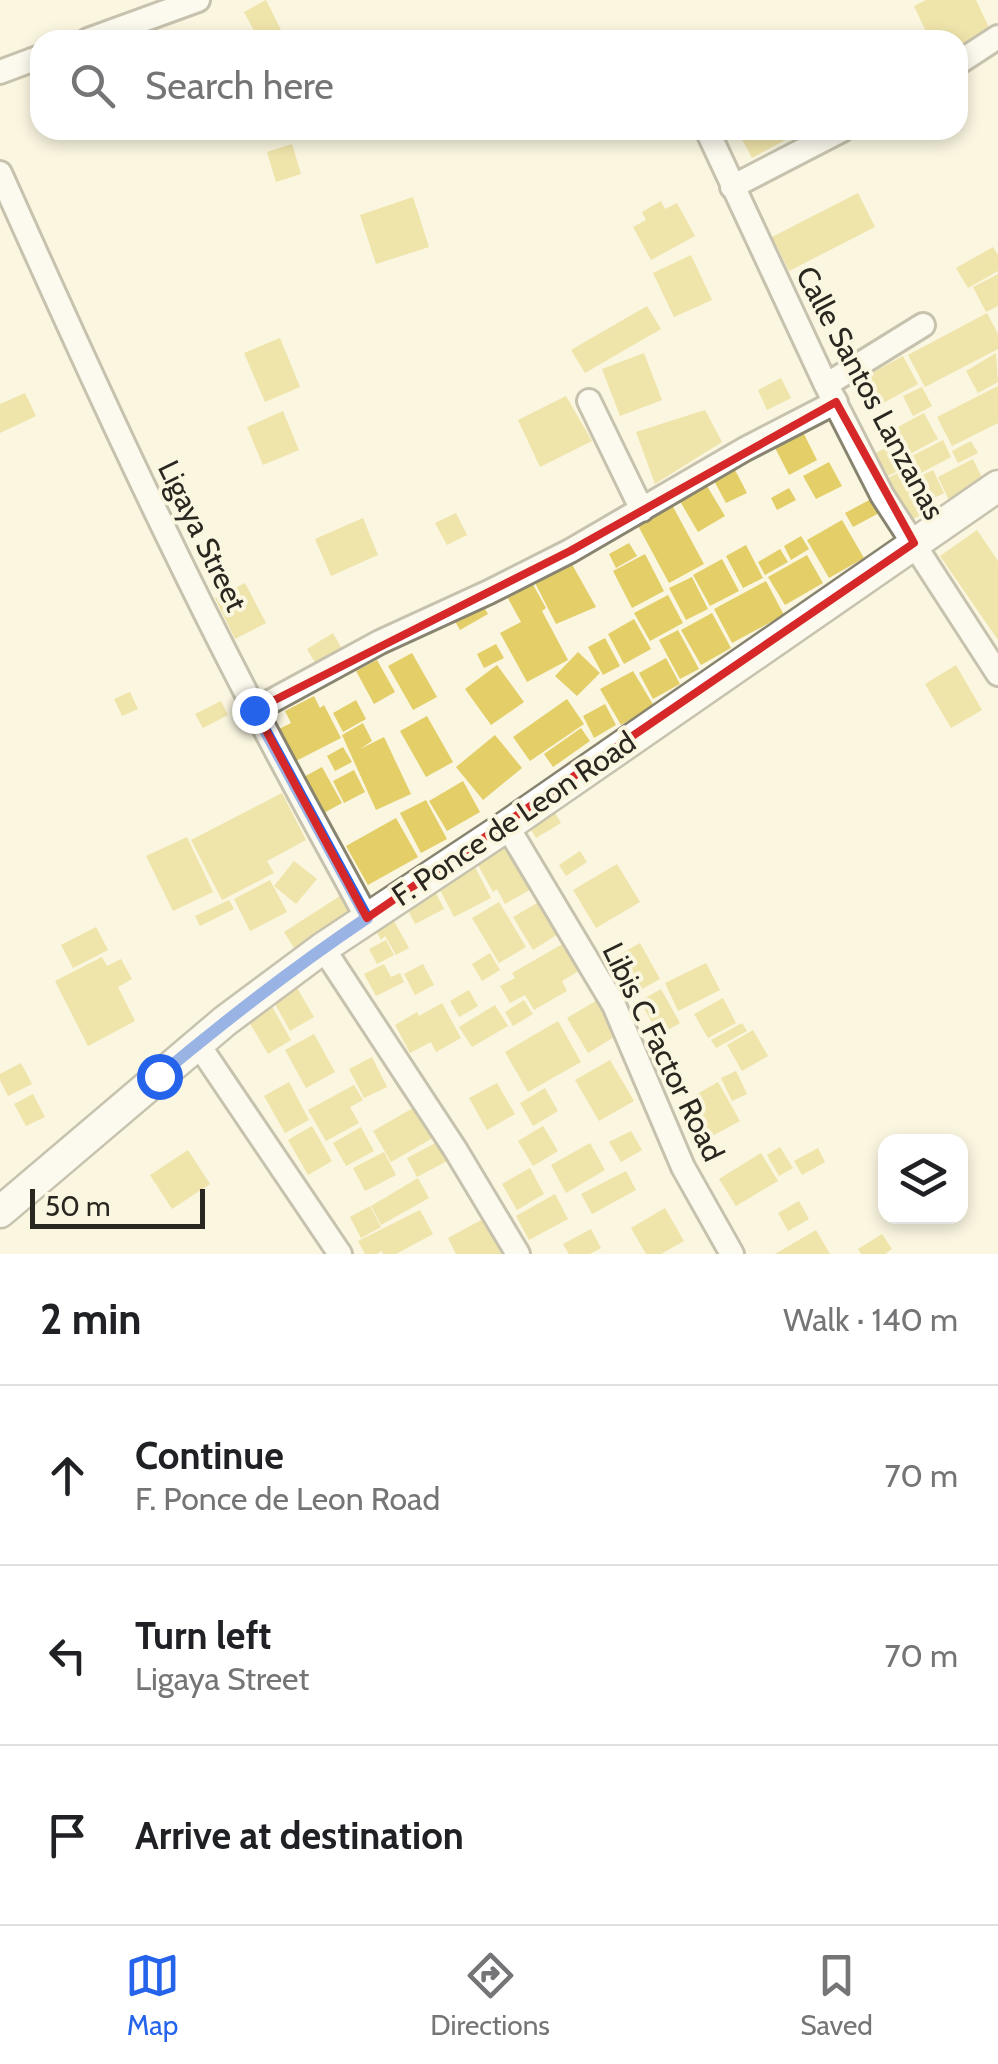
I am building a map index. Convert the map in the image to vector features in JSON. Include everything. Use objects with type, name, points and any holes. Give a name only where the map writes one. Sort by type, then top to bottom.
[{"type":"street","points":[[116,30],[198,0]]},
{"type":"street","points":[[968,56],[998,37]]},
{"type":"street","points":[[0,72],[30,61]]},
{"type":"street","name":"Calle Santos Lanzanas","points":[[711,140],[882,495],[998,674]]},
{"type":"street","points":[[732,186],[822,140]]},
{"type":"street","name":"Ligaya Street","points":[[0,173],[98,390],[254,710],[367,918]]},
{"type":"street","points":[[254,710],[642,510],[831,394],[924,325]]},
{"type":"street","points":[[590,401],[642,510]]},
{"type":"street","name":"F. Ponce de Leon Road","points":[[0,1212],[198,1044],[322,948],[507,826],[998,486]]},
{"type":"street","name":"Libis C Factor Road","points":[[507,826],[614,1006],[684,1167],[732,1254]]},
{"type":"street","points":[[322,948],[455,1149],[518,1254]]},
{"type":"street","points":[[198,1044],[340,1254]]},
{"type":"highlighted area","points":[[836,402],[914,543],[367,918],[255,710],[570,551]]},
{"type":"building","points":[[266,0],[281,30],[254,30],[244,12]]},
{"type":"building","points":[[926,0],[976,0],[994,38],[968,50],[968,30],[925,30],[914,6]]},
{"type":"building","points":[[742,140],[785,140],[752,158]]},
{"type":"building","points":[[292,144],[301,174],[276,182],[267,152]]},
{"type":"building","points":[[858,193],[875,227],[789,271],[772,237]]},
{"type":"building","points":[[413,197],[429,247],[376,264],[360,215]]},
{"type":"building","points":[[661,201],[665,209],[677,203],[695,236],[651,260],[633,227],[646,220],[642,212]]},
{"type":"building","points":[[993,247],[998,255],[998,271],[968,288],[956,268]]},
{"type":"building","points":[[691,255],[712,300],[674,317],[653,273]]},
{"type":"building","points":[[998,274],[998,306],[986,312],[973,287]]},
{"type":"building","points":[[647,306],[661,329],[585,373],[571,350]]},
{"type":"building","points":[[987,313],[998,334],[998,349],[925,387],[908,355]]},
{"type":"building","points":[[280,338],[300,387],[265,402],[244,353]]},
{"type":"building","points":[[644,353],[662,400],[620,416],[602,369]]},
{"type":"building","points":[[996,353],[998,382],[978,393],[966,371]]},
{"type":"building","points":[[903,356],[918,384],[874,408],[859,380]]},
{"type":"building","points":[[781,378],[791,398],[767,410],[758,390]]},
{"type":"building","points":[[998,386],[998,423],[952,446],[937,417]]},
{"type":"building","points":[[922,387],[932,406],[913,416],[903,396]]},
{"type":"building","points":[[25,393],[36,416],[0,433],[0,404]]},
{"type":"building","points":[[566,396],[592,441],[540,467],[518,420]]},
{"type":"building","points":[[705,410],[722,442],[655,484],[636,432]]},
{"type":"building","points":[[283,411],[299,450],[263,465],[247,427]]},
{"type":"building","points":[[924,413],[938,439],[910,454],[896,428]]},
{"type":"building","points":[[800,426],[817,460],[789,475],[771,440]]},
{"type":"building","points":[[943,440],[951,457],[919,474],[910,457]]},
{"type":"building","points":[[898,441],[910,465],[888,476],[876,453]]},
{"type":"building","points":[[971,441],[978,453],[958,463],[952,451]]},
{"type":"building","points":[[973,459],[984,482],[949,500],[938,477]]},
{"type":"building","points":[[829,462],[842,486],[816,499],[803,476]]},
{"type":"building","points":[[734,468],[747,493],[726,503],[713,479]]},
{"type":"building","points":[[904,470],[927,512],[907,522],[884,480]]},
{"type":"building","points":[[933,470],[944,493],[924,503],[913,480]]},
{"type":"building","points":[[701,476],[725,516],[698,532],[674,491]]},
{"type":"building","points":[[789,488],[796,500],[777,510],[771,498]]},
{"type":"building","points":[[873,498],[881,512],[853,527],[845,513]]},
{"type":"building","points":[[671,503],[704,564],[669,583],[636,522]]},
{"type":"building","points":[[456,513],[467,535],[447,545],[435,523]]},
{"type":"building","points":[[363,518],[378,555],[331,576],[315,539]]},
{"type":"building","points":[[842,520],[864,558],[829,578],[807,540]]},
{"type":"building","points":[[977,530],[998,561],[998,640],[940,556]]},
{"type":"building","points":[[801,536],[809,549],[791,560],[784,546]]},
{"type":"building","points":[[629,543],[637,556],[616,568],[609,554]]},
{"type":"building","points":[[746,545],[763,578],[743,588],[726,556]]},
{"type":"building","points":[[780,549],[788,562],[765,575],[758,562]]},
{"type":"building","points":[[645,554],[664,591],[632,608],[613,571]]},
{"type":"building","points":[[807,555],[823,583],[785,605],[768,577]]},
{"type":"building","points":[[569,559],[596,607],[556,624],[532,577]]},
{"type":"building","points":[[722,559],[739,591],[710,606],[693,575]]},
{"type":"building","points":[[692,577],[708,609],[686,620],[669,588]]},
{"type":"building","points":[[531,581],[568,660],[527,682],[500,633],[521,622],[505,593]]},
{"type":"building","points":[[766,581],[784,615],[732,643],[714,609]]},
{"type":"building","points":[[245,583],[266,623],[235,639],[215,598]]},
{"type":"building","points":[[477,595],[488,614],[460,630],[449,611]]},
{"type":"building","points":[[668,595],[683,623],[650,641],[634,613]]},
{"type":"building","points":[[712,613],[731,648],[701,665],[681,630]]},
{"type":"building","points":[[634,619],[651,649],[624,664],[608,634]]},
{"type":"building","points":[[678,630],[699,669],[680,679],[659,640]]},
{"type":"building","points":[[333,633],[346,656],[320,671],[307,649]]},
{"type":"building","points":[[605,638],[620,666],[603,675],[588,647]]},
{"type":"building","points":[[496,644],[504,658],[484,668],[477,654]]},
{"type":"building","points":[[578,652],[600,673],[577,696],[555,676]]},
{"type":"building","points":[[412,653],[437,697],[413,710],[388,666]]},
{"type":"building","points":[[666,658],[680,684],[653,699],[639,673]]},
{"type":"building","points":[[377,660],[395,692],[374,704],[356,671]]},
{"type":"building","points":[[497,665],[524,702],[491,725],[465,689]]},
{"type":"building","points":[[956,665],[982,710],[951,728],[925,684]]},
{"type":"building","points":[[633,671],[654,706],[621,725],[600,689]]},
{"type":"building","points":[[130,692],[138,709],[122,716],[114,699]]},
{"type":"building","points":[[314,696],[320,708],[324,705],[341,738],[290,764],[273,732],[291,723],[285,711]]},
{"type":"building","points":[[567,699],[584,724],[530,761],[513,737]]},
{"type":"building","points":[[356,700],[366,719],[343,732],[333,713]]},
{"type":"building","points":[[221,701],[228,715],[203,728],[195,714]]},
{"type":"building","points":[[605,704],[616,725],[594,738],[583,716]]},
{"type":"building","points":[[427,716],[453,762],[426,777],[400,731]]},
{"type":"building","points":[[363,723],[372,741],[360,749],[384,737],[411,794],[376,810],[342,735]]},
{"type":"building","points":[[581,728],[590,741],[553,767],[544,754]]},
{"type":"building","points":[[495,735],[522,768],[483,800],[456,767]]},
{"type":"building","points":[[343,747],[352,762],[335,771],[327,756]]},
{"type":"building","points":[[322,767],[342,803],[320,815],[300,779]]},
{"type":"building","points":[[354,770],[365,792],[344,803],[333,781]]},
{"type":"building","points":[[463,781],[480,812],[447,831],[429,801]]},
{"type":"building","points":[[282,793],[306,840],[267,861],[274,873],[222,900],[191,840]]},
{"type":"building","points":[[426,800],[447,839],[421,853],[400,813]]},
{"type":"building","points":[[549,803],[561,823],[536,838],[524,818]]},
{"type":"building","points":[[396,818],[418,857],[368,885],[346,846]]},
{"type":"building","points":[[187,837],[213,892],[173,911],[146,856]]},
{"type":"building","points":[[509,840],[535,887],[505,904],[497,889],[493,892],[475,860]]},
{"type":"building","points":[[580,851],[587,862],[566,876],[559,865]]},
{"type":"building","points":[[294,861],[317,879],[296,904],[274,886]]},
{"type":"building","points":[[473,863],[491,898],[454,917],[436,882]]},
{"type":"building","points":[[617,864],[640,902],[596,928],[573,890]]},
{"type":"building","points":[[270,880],[287,912],[250,931],[234,899]]},
{"type":"building","points":[[434,889],[444,909],[415,924],[405,904]]},
{"type":"building","points":[[340,896],[352,918],[299,956],[284,932]]},
{"type":"building","points":[[229,900],[234,909],[200,926],[195,916]]},
{"type":"building","points":[[499,902],[526,947],[499,963],[472,918]]},
{"type":"building","points":[[539,902],[558,934],[533,950],[513,917]]},
{"type":"building","points":[[390,914],[409,948],[396,955],[372,924]]},
{"type":"building","points":[[96,927],[108,950],[73,968],[61,945]]},
{"type":"building","points":[[386,940],[394,955],[377,964],[369,949]]},
{"type":"building","points":[[566,942],[582,969],[562,981],[567,991],[534,1010],[525,995],[510,1003],[500,986],[515,978],[512,973]]},
{"type":"building","points":[[640,943],[660,979],[633,994],[612,959]]},
{"type":"building","points":[[490,953],[500,970],[482,981],[472,964]]},
{"type":"building","points":[[102,957],[107,966],[121,959],[132,979],[118,987],[135,1021],[88,1046],[55,981]]},
{"type":"building","points":[[706,963],[720,990],[678,1011],[665,983]]},
{"type":"building","points":[[384,964],[391,977],[400,973],[404,982],[376,996],[364,974]]},
{"type":"building","points":[[423,964],[434,985],[415,995],[404,974]]},
{"type":"building","points":[[293,981],[314,1017],[290,1031],[270,995]]},
{"type":"building","points":[[661,989],[680,1023],[659,1035],[640,1001]]},
{"type":"building","points":[[469,990],[478,1006],[459,1017],[450,1001]]},
{"type":"building","points":[[604,996],[624,1031],[588,1053],[567,1018]]},
{"type":"building","points":[[723,998],[736,1023],[708,1038],[694,1014]]},
{"type":"building","points":[[524,1000],[533,1014],[513,1026],[505,1012]]},
{"type":"building","points":[[269,1001],[291,1040],[268,1054],[245,1015]]},
{"type":"building","points":[[442,1003],[461,1038],[436,1052],[431,1042],[410,1053],[395,1025]]},
{"type":"building","points":[[495,1005],[508,1026],[472,1047],[459,1027]]},
{"type":"building","points":[[558,1021],[581,1062],[528,1092],[505,1052]]},
{"type":"building","points":[[742,1023],[747,1031],[716,1048],[711,1040]]},
{"type":"building","points":[[753,1030],[768,1056],[742,1071],[727,1045]]},
{"type":"building","points":[[314,1034],[335,1072],[306,1088],[285,1050]]},
{"type":"building","points":[[372,1057],[387,1087],[364,1098],[349,1069]]},
{"type":"building","points":[[610,1060],[634,1101],[599,1121],[575,1080]]},
{"type":"building","points":[[21,1063],[32,1084],[8,1096],[0,1074]]},
{"type":"building","points":[[736,1071],[747,1094],[732,1101],[721,1078]]},
{"type":"building","points":[[289,1082],[309,1120],[285,1133],[264,1096]]},
{"type":"building","points":[[718,1082],[740,1121],[705,1140],[683,1102]]},
{"type":"building","points":[[497,1083],[515,1114],[487,1130],[469,1098]]},
{"type":"building","points":[[354,1085],[363,1100],[350,1107],[359,1123],[326,1141],[308,1110]]},
{"type":"building","points":[[545,1088],[558,1111],[533,1126],[520,1103]]},
{"type":"building","points":[[33,1094],[45,1117],[26,1126],[14,1104]]},
{"type":"building","points":[[420,1104],[438,1135],[391,1162],[373,1131]]},
{"type":"building","points":[[312,1126],[332,1161],[308,1175],[288,1140]]},
{"type":"building","points":[[543,1126],[558,1151],[533,1166],[518,1141]]},
{"type":"building","points":[[361,1127],[374,1151],[346,1166],[333,1143]]},
{"type":"building","points":[[631,1131],[642,1150],[621,1162],[609,1142]]},
{"type":"building","points":[[441,1140],[451,1159],[417,1177],[407,1158]]},
{"type":"building","points":[[590,1143],[605,1170],[566,1193],[551,1165]]},
{"type":"building","points":[[780,1147],[793,1168],[779,1176],[767,1155]]},
{"type":"building","points":[[818,1148],[825,1162],[802,1175],[794,1161]]},
{"type":"building","points":[[188,1150],[210,1184],[172,1209],[150,1175]]},
{"type":"building","points":[[384,1152],[396,1175],[365,1191],[353,1168]]},
{"type":"building","points":[[761,1153],[778,1181],[736,1206],[719,1179]]},
{"type":"building","points":[[530,1168],[544,1194],[517,1210],[502,1184]]},
{"type":"building","points":[[626,1171],[636,1190],[592,1214],[581,1194]]},
{"type":"building","points":[[418,1178],[429,1198],[381,1225],[371,1206]]},
{"type":"building","points":[[555,1194],[568,1219],[529,1240],[516,1216]]},
{"type":"building","points":[[799,1201],[809,1219],[788,1231],[778,1213]]},
{"type":"building","points":[[370,1206],[381,1227],[361,1238],[350,1217]]},
{"type":"building","points":[[665,1208],[684,1241],[661,1254],[646,1254],[631,1228]]},
{"type":"building","points":[[420,1210],[433,1234],[396,1254],[365,1254],[358,1241]]},
{"type":"building","points":[[483,1219],[502,1254],[456,1254],[448,1238]]},
{"type":"building","points":[[591,1229],[601,1248],[590,1254],[569,1254],[563,1244]]},
{"type":"building","points":[[816,1230],[830,1254],[775,1254]]},
{"type":"building","points":[[882,1234],[892,1249],[885,1254],[861,1254],[858,1249]]},
{"type":"route","points":[[159,1076],[225,1021],[367,918],[254,710]]}]
